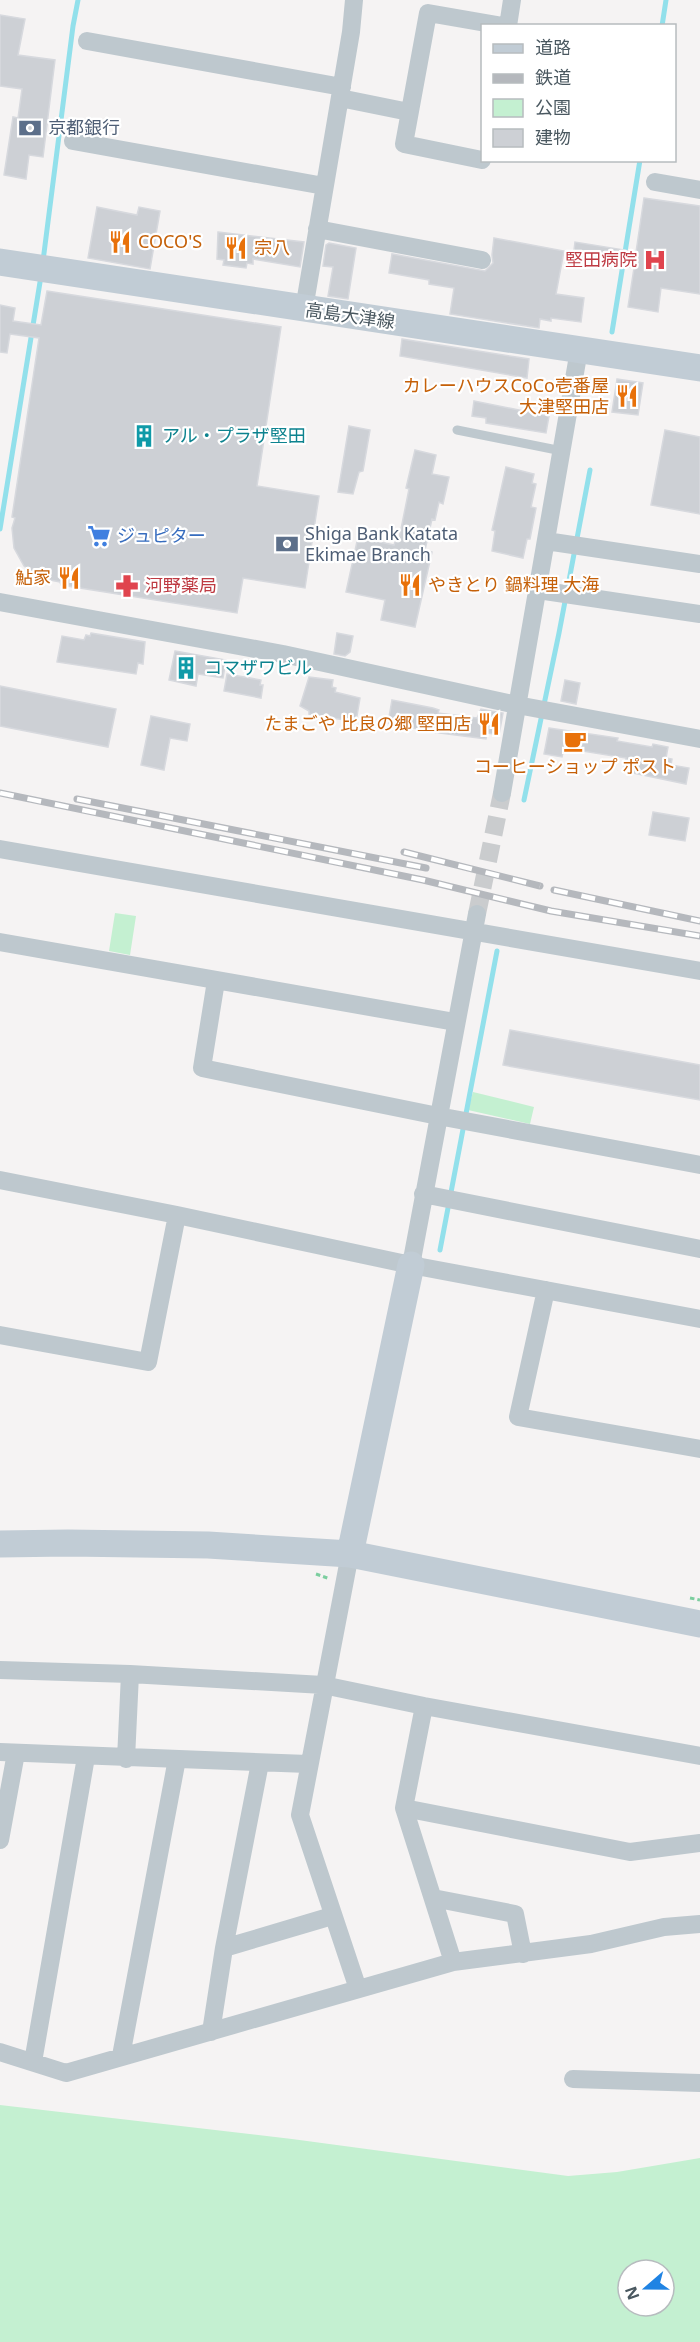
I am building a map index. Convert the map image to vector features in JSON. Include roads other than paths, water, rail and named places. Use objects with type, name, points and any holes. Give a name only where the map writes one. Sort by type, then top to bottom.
[{"type":"street","points":[[304,309],[351,32],[354,0]]},
{"type":"street","points":[[506,24],[512,0]]},
{"type":"street","points":[[481,160],[404,144],[428,13],[494,24]]},
{"type":"street","points":[[87,40],[341,93],[409,112]]},
{"type":"street","points":[[73,141],[324,186]]},
{"type":"street","points":[[655,182],[700,190]]},
{"type":"street","points":[[317,229],[482,260]]},
{"type":"street","name":"高島大津線","points":[[0,262],[700,368]]},
{"type":"street","points":[[502,793],[579,350]]},
{"type":"street","points":[[546,542],[700,564]]},
{"type":"street","points":[[538,590],[700,614]]},
{"type":"street","points":[[0,603],[283,654],[517,705],[700,739]]},
{"type":"street","points":[[0,849],[475,923],[700,971]]},
{"type":"street","points":[[358,1989],[300,1815],[323,1685],[411,1265],[475,923]]},
{"type":"street","points":[[0,942],[455,1022]]},
{"type":"street","points":[[216,981],[202,1068],[438,1116],[700,1165]]},
{"type":"street","points":[[0,1180],[411,1265],[700,1319]]},
{"type":"street","points":[[423,1194],[700,1249]]},
{"type":"street","points":[[0,1335],[148,1362],[177,1215]]},
{"type":"street","points":[[546,1290],[518,1417],[700,1449]]},
{"type":"street","points":[[0,1544],[208,1545],[350,1554],[700,1624]]},
{"type":"street","points":[[0,1670],[130,1674],[323,1685],[424,1706],[700,1756]]},
{"type":"street","points":[[126,1758],[130,1674]]},
{"type":"street","points":[[424,1706],[404,1808],[453,1962]]},
{"type":"street","points":[[0,1840],[8,1753],[308,1764]]},
{"type":"street","points":[[33,2062],[86,1757]]},
{"type":"street","points":[[121,2056],[177,1759]]},
{"type":"street","points":[[211,2032],[224,1948],[260,1763]]},
{"type":"street","points":[[404,1808],[630,1852],[700,1843]]},
{"type":"street","points":[[433,1898],[515,1914],[523,1954]]},
{"type":"street","points":[[224,1948],[332,1916]]},
{"type":"street","points":[[0,2052],[66,2073],[453,1962],[591,1944],[663,1927],[700,1924]]},
{"type":"street","points":[[573,2079],[700,2083]]},
{"type":"lane","points":[[458,430],[562,451]]},
{"type":"waterway","points":[[43,261],[78,0]]},
{"type":"waterway","points":[[662,24],[666,0]]},
{"type":"waterway","points":[[612,332],[640,162]]},
{"type":"waterway","points":[[0,529],[41,276]]},
{"type":"waterway","points":[[524,800],[590,470]]},
{"type":"waterway","points":[[440,1250],[497,951]]},
{"type":"tunnel","points":[[477,914],[502,793]]},
{"type":"railway","points":[[0,793],[423,880],[551,911],[700,936]]},
{"type":"railway","points":[[77,799],[426,868]]},
{"type":"railway","points":[[404,852],[540,886]]},
{"type":"railway","points":[[554,890],[700,921]]},
{"type":"place","name":"京都銀行","points":[[30,128]]},
{"type":"place","name":"COCO'S","points":[[120,242]]},
{"type":"place","name":"宗八","points":[[236,248]]},
{"type":"place","name":"堅田病院","points":[[655,260]]},
{"type":"place","name":"カレーハウスCoCo壱番屋 大津堅田店","points":[[627,396]]},
{"type":"place","name":"アル・プラザ堅田","points":[[144,436]]},
{"type":"place","name":"ジュピター","points":[[99,536]]},
{"type":"place","name":"Shiga Bank Katata Ekimae Branch","points":[[287,544]]},
{"type":"place","name":"鮎家","points":[[69,578]]},
{"type":"place","name":"やきとり 鍋料理 大海","points":[[410,585]]},
{"type":"place","name":"河野薬局","points":[[127,586]]},
{"type":"place","name":"コマザワビル","points":[[186,668]]},
{"type":"place","name":"たまごや 比良の郷 堅田店","points":[[489,724]]},
{"type":"place","name":"コーヒーショップ ポスト","points":[[575,741]]}]
